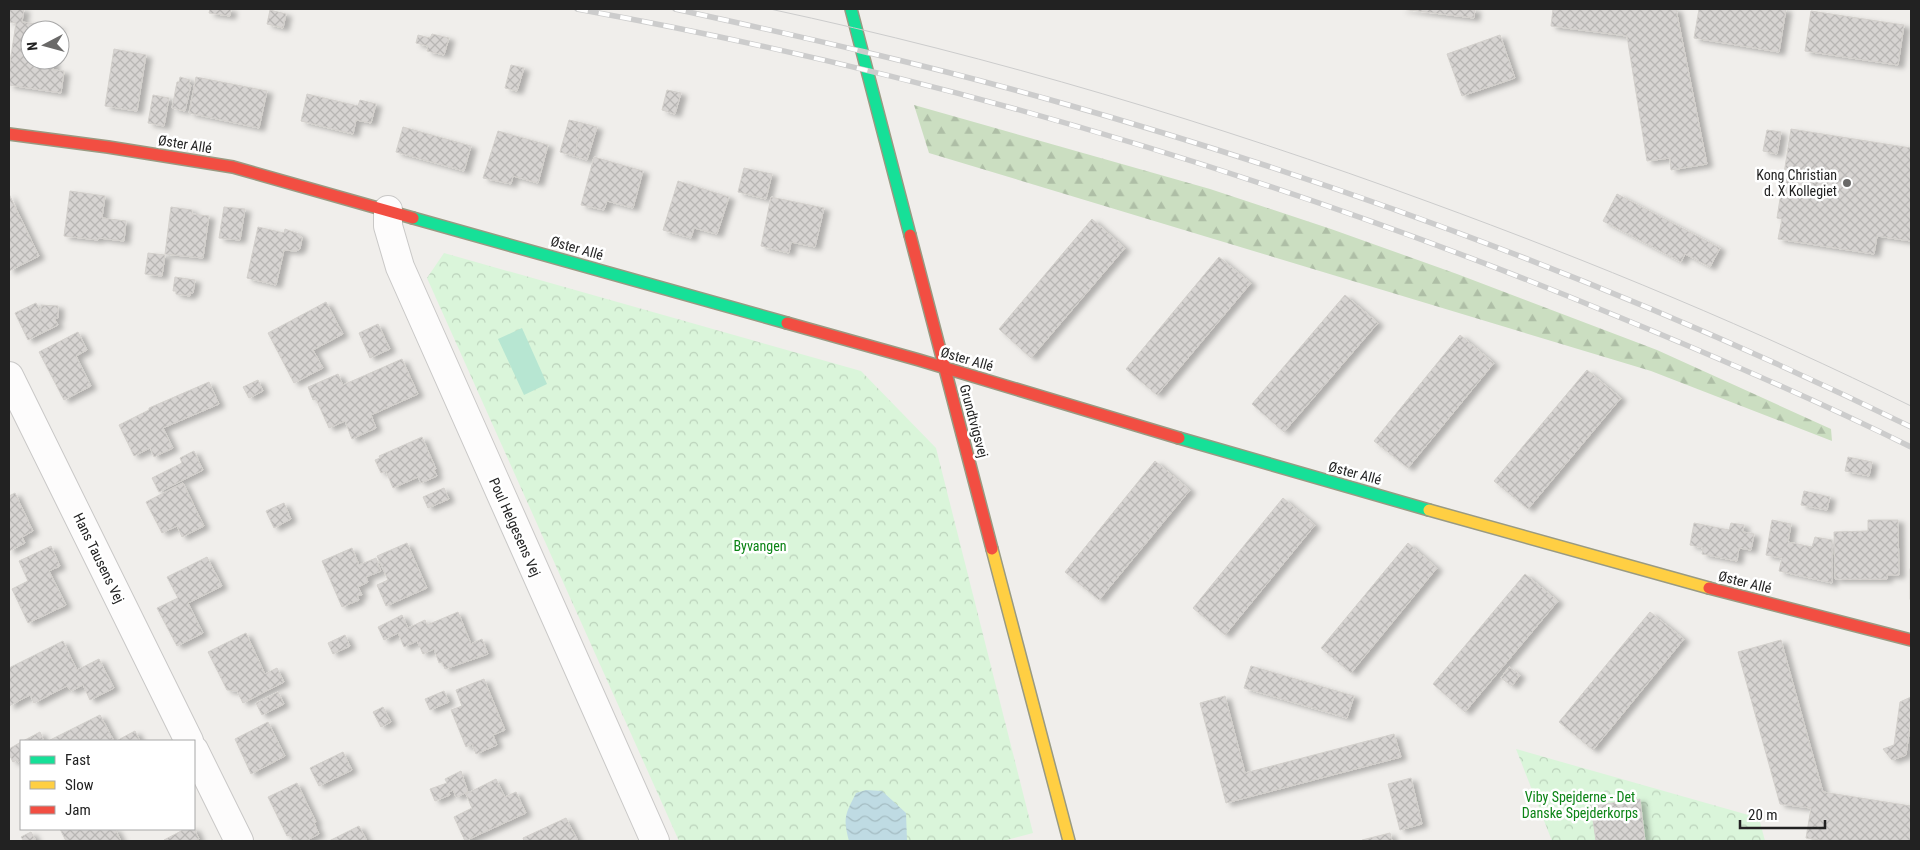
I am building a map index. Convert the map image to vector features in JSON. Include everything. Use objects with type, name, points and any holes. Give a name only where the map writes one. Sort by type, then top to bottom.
[{"type":"street","name":"Grundtvigsvej","points":[[851,9],[1069,841]]},
{"type":"street","name":"Øster Allé","points":[[9,134],[233,166],[945,368],[1259,462],[1656,574],[1911,640]]},
{"type":"street","name":"Poul Helgesens Vej","points":[[388,210],[390,234],[400,267],[655,841]]},
{"type":"street","name":"Hans Tausens Vej","points":[[9,376],[189,740]]},
{"type":"street","points":[[195,752],[239,841]]},
{"type":"green space","points":[[914,105],[1210,189],[1331,229],[1457,274],[1657,350],[1831,429],[1832,441],[1651,371],[929,153]]},
{"type":"green space","name":"Byvangen","points":[[444,253],[861,371],[936,448],[1033,833],[1003,841],[679,841],[427,278]]},
{"type":"green space","points":[[522,328],[547,384],[524,395],[498,339]]},
{"type":"green space","name":"Viby Spejderne - Det Danske Spejderkorps","points":[[1516,749],[1759,818],[1765,841],[1552,841]]},
{"type":"water","points":[[866,790],[882,791],[906,813],[907,841],[849,841],[846,826],[847,812],[856,793]]},
{"type":"building","points":[[9,9],[24,9],[22,20],[20,20],[20,70],[64,71],[61,93],[9,85],[9,69],[16,23],[9,22]]},
{"type":"building","points":[[210,9],[231,9],[230,16],[209,13]]},
{"type":"building","points":[[1401,9],[1475,9],[1474,18]]},
{"type":"building","points":[[1553,9],[1676,9],[1707,164],[1671,170],[1670,158],[1647,161],[1627,36],[1551,26]]},
{"type":"building","points":[[1699,9],[1786,9],[1779,52],[1694,38]]},
{"type":"building","points":[[270,10],[286,14],[283,28],[267,24]]},
{"type":"building","points":[[1811,11],[1904,25],[1898,65],[1805,51]]},
{"type":"building","points":[[432,34],[449,38],[444,55],[427,51],[428,46],[416,43],[418,35],[430,38]]},
{"type":"building","points":[[1500,35],[1515,78],[1462,96],[1447,54]]},
{"type":"building","points":[[114,49],[146,55],[137,111],[105,106]]},
{"type":"building","points":[[511,65],[524,68],[517,91],[505,88]]},
{"type":"building","points":[[180,77],[190,80],[189,85],[191,85],[185,111],[172,108],[177,82],[179,82]]},
{"type":"building","points":[[196,77],[267,91],[259,128],[189,113]]},
{"type":"building","points":[[667,90],[681,93],[675,114],[662,110]]},
{"type":"building","points":[[307,94],[358,106],[360,100],[376,104],[371,123],[356,120],[353,134],[301,121]]},
{"type":"building","points":[[153,95],[169,98],[164,126],[148,123]]},
{"type":"building","points":[[569,120],[582,123],[574,156],[560,152]]},
{"type":"building","points":[[582,123],[597,127],[587,160],[574,156]]},
{"type":"building","points":[[403,127],[471,146],[464,171],[396,152]]},
{"type":"building","name":"Kong Christian d. X Kollegiet","points":[[1791,129],[1911,148],[1911,241],[1877,236],[1874,254],[1778,239],[1782,219],[1777,218]]},
{"type":"building","points":[[1767,130],[1781,132],[1777,154],[1763,151]]},
{"type":"building","points":[[498,131],[548,145],[538,183],[513,176],[511,184],[483,178]]},
{"type":"building","points":[[594,157],[643,171],[633,208],[607,201],[604,210],[581,205]]},
{"type":"building","points":[[744,168],[772,174],[766,199],[738,192]]},
{"type":"building","points":[[678,181],[729,197],[717,234],[694,228],[691,238],[663,230]]},
{"type":"building","points":[[70,191],[105,196],[102,218],[126,221],[124,241],[64,236]]},
{"type":"building","points":[[9,194],[39,256],[9,271]]},
{"type":"building","points":[[1617,194],[1720,248],[1710,267],[1685,254],[1681,262],[1603,221]]},
{"type":"building","points":[[771,197],[824,208],[815,247],[791,242],[789,253],[761,246]]},
{"type":"building","points":[[171,207],[192,210],[192,214],[209,216],[203,258],[165,254]]},
{"type":"building","points":[[224,207],[245,209],[240,240],[219,238]]},
{"type":"building","points":[[1092,219],[1125,248],[1031,358],[999,329]]},
{"type":"building","points":[[258,227],[284,233],[285,229],[299,234],[302,238],[300,249],[296,251],[284,250],[276,285],[247,278]]},
{"type":"building","points":[[148,253],[165,255],[162,276],[145,274]]},
{"type":"building","points":[[1219,257],[1251,283],[1157,395],[1126,369]]},
{"type":"building","points":[[175,277],[195,280],[193,293],[190,293],[190,296],[176,294],[176,291],[173,291]]},
{"type":"building","points":[[1345,295],[1378,323],[1284,432],[1252,404]]},
{"type":"building","points":[[326,302],[343,334],[313,350],[323,368],[294,383],[268,333]]},
{"type":"building","points":[[36,303],[41,312],[41,305],[58,306],[58,318],[54,318],[58,325],[28,340],[15,313]]},
{"type":"building","points":[[378,324],[390,349],[370,358],[359,333]]},
{"type":"building","points":[[78,332],[87,350],[76,356],[91,386],[64,400],[39,352]]},
{"type":"building","points":[[1460,335],[1494,363],[1408,468],[1374,441]]},
{"type":"building","points":[[402,359],[418,394],[371,415],[376,428],[352,439],[345,421],[329,428],[316,399],[313,400],[308,387],[338,374],[343,385]]},
{"type":"building","points":[[1587,370],[1621,398],[1528,509],[1494,481]]},
{"type":"building","points":[[258,380],[263,391],[249,398],[243,387]]},
{"type":"building","points":[[209,382],[219,404],[163,428],[173,448],[154,457],[150,448],[134,456],[119,425],[149,410],[149,408]]},
{"type":"building","points":[[422,437],[436,469],[434,470],[437,476],[421,483],[418,477],[393,488],[386,471],[381,473],[375,460],[380,458],[379,456]]},
{"type":"building","points":[[194,451],[203,470],[159,492],[152,478],[182,463],[180,458]]},
{"type":"building","points":[[1848,457],[1872,462],[1869,476],[1845,471]]},
{"type":"building","points":[[1155,461],[1190,490],[1099,600],[1065,572]]},
{"type":"building","points":[[183,483],[204,526],[182,537],[177,526],[162,533],[146,502]]},
{"type":"building","points":[[444,488],[449,499],[428,508],[423,497]]},
{"type":"building","points":[[1804,491],[1830,497],[1827,510],[1801,505]]},
{"type":"building","points":[[15,493],[33,531],[22,537],[25,543],[9,551],[9,496]]},
{"type":"building","points":[[1283,498],[1315,525],[1225,635],[1193,608]]},
{"type":"building","points":[[284,503],[291,519],[274,528],[266,511]]},
{"type":"building","points":[[1772,520],[1791,524],[1788,542],[1812,547],[1815,537],[1832,540],[1832,583],[1779,571],[1782,558],[1766,555]]},
{"type":"building","points":[[1868,520],[1898,520],[1899,575],[1887,575],[1887,579],[1835,579],[1834,532],[1868,531]]},
{"type":"building","points":[[1694,523],[1729,530],[1731,523],[1744,525],[1743,532],[1754,534],[1751,550],[1739,548],[1737,561],[1702,554],[1703,548],[1690,545]]},
{"type":"building","points":[[407,543],[427,588],[386,606],[377,585],[388,580],[377,556]]},
{"type":"building","points":[[1408,543],[1437,568],[1351,673],[1321,648]]},
{"type":"building","points":[[51,546],[60,566],[49,571],[66,605],[28,623],[12,589],[28,581],[19,561]]},
{"type":"building","points":[[352,548],[359,565],[376,558],[381,571],[366,577],[368,582],[358,587],[362,595],[357,596],[359,600],[342,607],[322,561]]},
{"type":"building","points":[[207,557],[222,586],[188,603],[203,633],[177,646],[157,608],[178,598],[167,577]]},
{"type":"building","points":[[1911,569],[1911,599],[1910,599]]},
{"type":"building","points":[[1525,574],[1558,601],[1465,712],[1433,684]]},
{"type":"building","points":[[458,612],[471,644],[482,639],[488,654],[445,669],[442,662],[439,663],[434,649],[423,654],[417,641],[404,647],[398,633],[384,640],[378,627],[402,615],[408,628],[425,620],[427,625]]},
{"type":"building","points":[[1650,612],[1684,639],[1593,750],[1559,722]]},
{"type":"building","points":[[246,633],[265,674],[277,668],[284,682],[243,703],[237,691],[227,690],[208,652]]},
{"type":"building","points":[[345,635],[350,646],[333,654],[328,643]]},
{"type":"building","points":[[1781,640],[1823,792],[1911,806],[1911,841],[1826,841],[1806,838],[1811,808],[1780,804],[1738,652]]},
{"type":"building","points":[[63,641],[77,670],[99,659],[114,688],[90,700],[83,685],[71,691],[67,686],[34,703],[30,695],[9,706],[9,668]]},
{"type":"building","points":[[1251,666],[1354,696],[1347,718],[1244,688]]},
{"type":"building","points":[[1509,667],[1520,675],[1512,686],[1501,678]]},
{"type":"building","points":[[484,679],[505,730],[493,735],[497,745],[476,754],[472,744],[466,747],[451,710],[462,706],[456,690]]},
{"type":"building","points":[[444,691],[449,702],[430,710],[425,699]]},
{"type":"building","points":[[278,692],[284,704],[262,715],[256,703]]},
{"type":"building","points":[[1225,696],[1245,773],[1394,734],[1401,757],[1226,803],[1200,703]]},
{"type":"building","points":[[1911,697],[1911,720],[1906,755],[1892,760],[1883,749],[1894,745],[1900,702]]},
{"type":"building","points":[[383,707],[391,722],[381,727],[373,712]]},
{"type":"building","points":[[100,715],[113,740],[50,740]]},
{"type":"building","points":[[268,722],[285,756],[251,774],[235,739]]},
{"type":"building","points":[[135,731],[140,740],[118,740]]},
{"type":"building","points":[[40,732],[44,740],[25,740]]},
{"type":"building","points":[[20,743],[20,761],[17,760],[13,762],[9,749]]},
{"type":"building","points":[[343,752],[352,770],[319,786],[310,768]]},
{"type":"building","points":[[461,771],[468,792],[456,797],[453,790],[449,792],[450,795],[435,801],[430,789],[447,783],[445,779]]},
{"type":"building","points":[[1411,778],[1422,824],[1400,830],[1388,784]]},
{"type":"building","points":[[496,779],[505,797],[516,792],[526,813],[465,841],[454,817],[472,808],[466,794]]},
{"type":"building","points":[[297,783],[316,822],[314,823],[319,834],[305,841],[293,841],[290,835],[287,836],[268,797]]},
{"type":"building","points":[[1640,799],[1645,841],[1596,841],[1591,806]]},
{"type":"building","points":[[566,818],[578,841],[524,841],[523,838]]},
{"type":"building","points":[[359,826],[367,841],[329,841]]},
{"type":"building","points":[[60,830],[116,830],[121,841],[66,841]]},
{"type":"building","points":[[183,830],[195,830],[199,839],[194,841],[164,840]]},
{"type":"building","points":[[31,832],[36,841],[24,841],[21,837]]},
{"type":"building","points":[[1390,833],[1392,841],[1362,840]]},
{"type":"tram line","points":[[770,9],[937,48],[1020,70],[1185,119],[1348,173],[1552,248],[1673,298],[1793,350],[1911,406]]},
{"type":"railway","points":[[577,9],[710,35],[842,64],[1104,134],[1233,174],[1361,218],[1488,265],[1614,315],[1764,378],[1911,447]]},
{"type":"railway","points":[[675,9],[867,52],[963,76],[1168,134],[1276,169],[1492,245],[1598,287],[1703,331],[1911,427]]},
{"type":"traffic: fast","points":[[851,9],[910,235]]},
{"type":"traffic: fast","points":[[413,218],[787,323]]},
{"type":"traffic: fast","points":[[1179,438],[1429,510]]},
{"type":"traffic: slow","points":[[1429,510],[1709,588]]},
{"type":"traffic: slow","points":[[992,549],[1069,841]]},
{"type":"traffic: jam","points":[[9,134],[108,147],[233,167],[413,218]]},
{"type":"traffic: jam","points":[[910,235],[992,549]]},
{"type":"traffic: jam","points":[[787,323],[919,360],[1179,438]]},
{"type":"traffic: jam","points":[[1709,588],[1911,640]]},
{"type":"place","name":"Kong Christian d. X Kollegiet","points":[[1847,183]]}]
